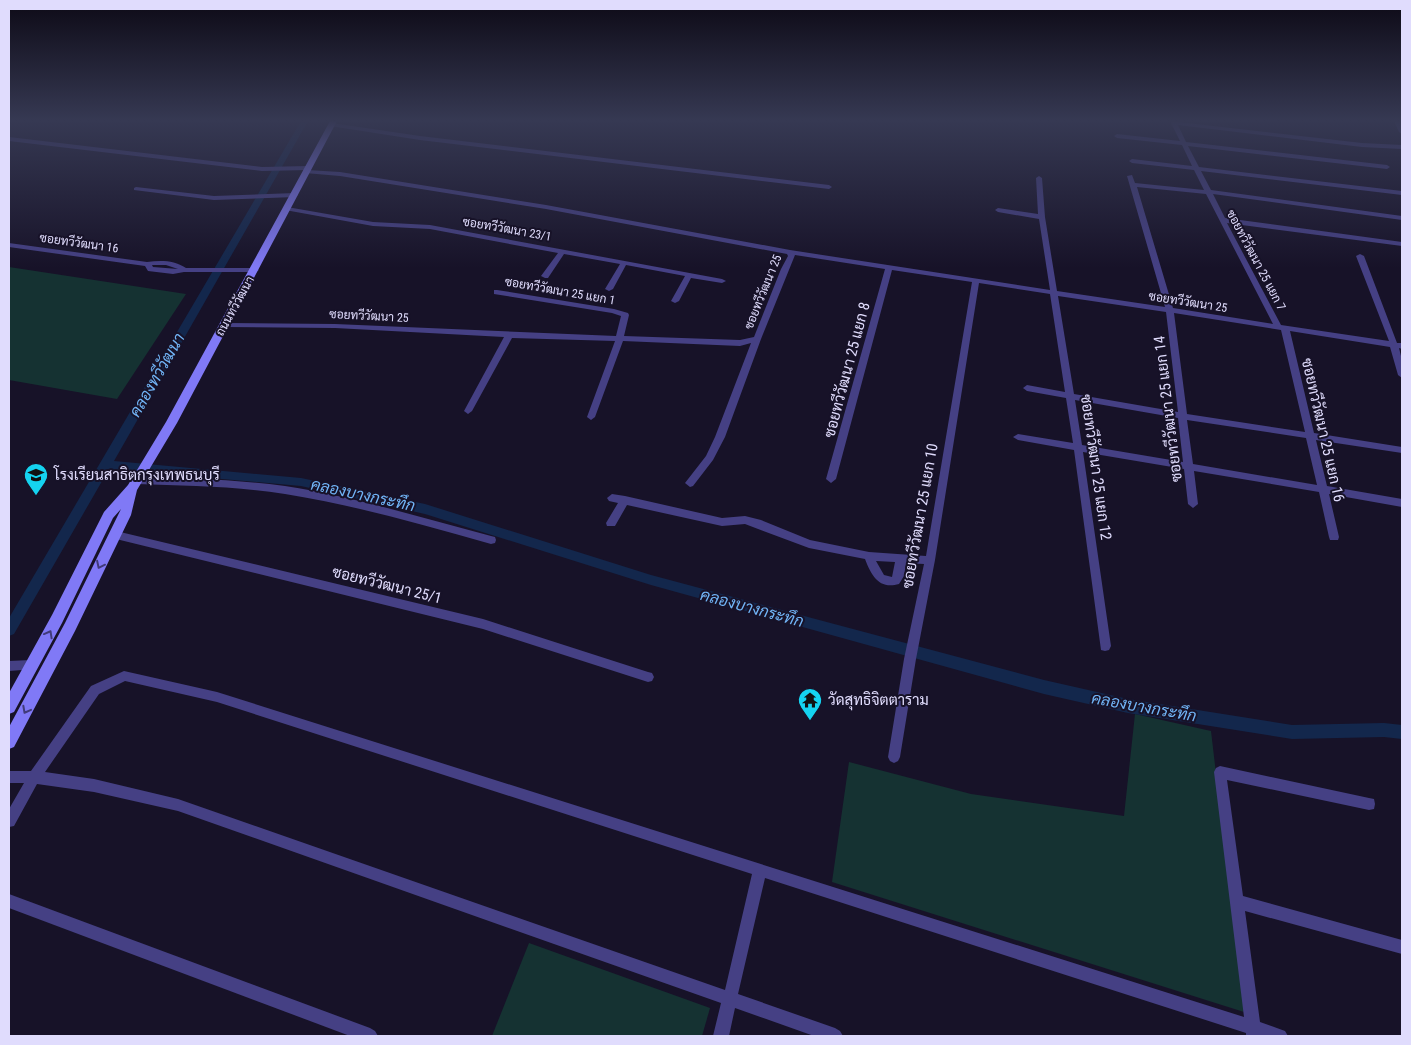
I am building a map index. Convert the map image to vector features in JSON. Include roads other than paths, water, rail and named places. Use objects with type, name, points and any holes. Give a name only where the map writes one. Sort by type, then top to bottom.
[{"type":"main road","name":"ถนนทวีวัฒนา","points":[[9,707],[32,666],[108,515],[137,480],[148,461],[225,325],[307,170]]},
{"type":"main road","name":"ถนนทวีวัฒนา","points":[[9,742],[70,627],[116,534],[125,515],[137,480]]},
{"type":"street","points":[[307,170],[546,207],[790,252]]},
{"type":"street","points":[[685,170],[829,187]]},
{"type":"street","name":"ซอยทวีวัฒนา 25 แยก 7","points":[[1198,170],[1222,220],[1282,328]]},
{"type":"street","points":[[1211,170],[1402,193]]},
{"type":"street","name":"ซอยทวีวัฒนา 25 แยก 14","points":[[1130,176],[1170,311],[1192,504]]},
{"type":"street","name":"ซอยทวีวัฒนา 25 แยก 12","points":[[1039,178],[1042,218],[1056,293],[1077,447],[1085,491],[1105,646]]},
{"type":"street","points":[[1133,185],[1209,192],[1402,218]]},
{"type":"street","points":[[136,189],[214,198],[295,195]]},
{"type":"street","name":"ซอยทวีวัฒนา 23/1","points":[[287,209],[373,224],[430,227],[722,281]]},
{"type":"street","points":[[998,210],[1042,218]]},
{"type":"street","points":[[1222,220],[1402,244]]},
{"type":"street","name":"ซอยทวีวัฒนา 16","points":[[9,245],[147,264],[151,268],[173,272],[184,270],[255,270]]},
{"type":"street","points":[[545,276],[563,251]]},
{"type":"street","name":"ซอยทวีวัฒนา 25","points":[[225,325],[335,326],[740,343],[757,339],[792,256],[790,252],[1398,346]]},
{"type":"street","points":[[1360,256],[1398,346],[1402,376]]},
{"type":"street","points":[[609,289],[624,263]]},
{"type":"street","name":"ซอยทวีวัฒนา 25 แยก 8","points":[[831,479],[889,268]]},
{"type":"street","points":[[675,301],[689,274]]},
{"type":"street","name":"ซอยทวีวัฒนา 25 แยก 10","points":[[894,757],[910,660],[930,560],[976,280]]},
{"type":"street","name":"ซอยทวีวัฒนา 25 แยก 1","points":[[497,292],[623,313],[626,321],[620,338]]},
{"type":"street","name":"ซอยทวีวัฒนา 25 แยก 16","points":[[1282,328],[1334,537]]},
{"type":"street","points":[[468,410],[509,334]]},
{"type":"street","points":[[591,417],[620,338]]},
{"type":"street","points":[[690,483],[710,458],[720,437],[757,339]]},
{"type":"street","points":[[1027,388],[1182,416],[1402,450]]},
{"type":"street","points":[[1018,437],[1402,503]]},
{"type":"street","points":[[137,480],[253,486],[386,511],[491,540]]},
{"type":"street","points":[[612,498],[722,522],[744,520],[758,523],[809,544],[869,556],[930,560]]},
{"type":"street","points":[[611,523],[625,500]]},
{"type":"street","name":"ซอยทวีวัฒนา 25/1","points":[[116,534],[483,624],[648,677]]},
{"type":"street","points":[[869,556],[878,578],[886,582],[896,581],[899,576],[901,559]]},
{"type":"street","points":[[9,666],[32,666]]},
{"type":"street","points":[[9,821],[34,776],[95,690],[124,676],[217,697],[760,871],[1253,1032],[1280,1036]]},
{"type":"street","points":[[1253,1032],[1220,772],[1369,804]]},
{"type":"street","points":[[9,777],[34,776],[101,786],[178,805],[835,1036]]},
{"type":"street","points":[[721,1036],[760,871]]},
{"type":"street","points":[[9,901],[370,1036]]},
{"type":"street","points":[[1238,902],[1402,948]]},
{"type":"waterway","name":"คลองทวีวัฒนา","points":[[106,464],[277,170]]},
{"type":"waterway","name":"คลองทวีวัฒนา","points":[[9,630],[106,464]]},
{"type":"waterway","name":"คลองบางกระทึก","points":[[106,464],[301,482],[425,509],[651,580],[1044,687],[1128,706],[1292,732],[1384,730],[1402,732]]},
{"type":"place","name":"โรงเรียนสาธิตกรุงเทพธนบุรี","points":[[36,496]]},
{"type":"place","name":"วัดสุทธิจิตตาราม","points":[[810,721]]}]
